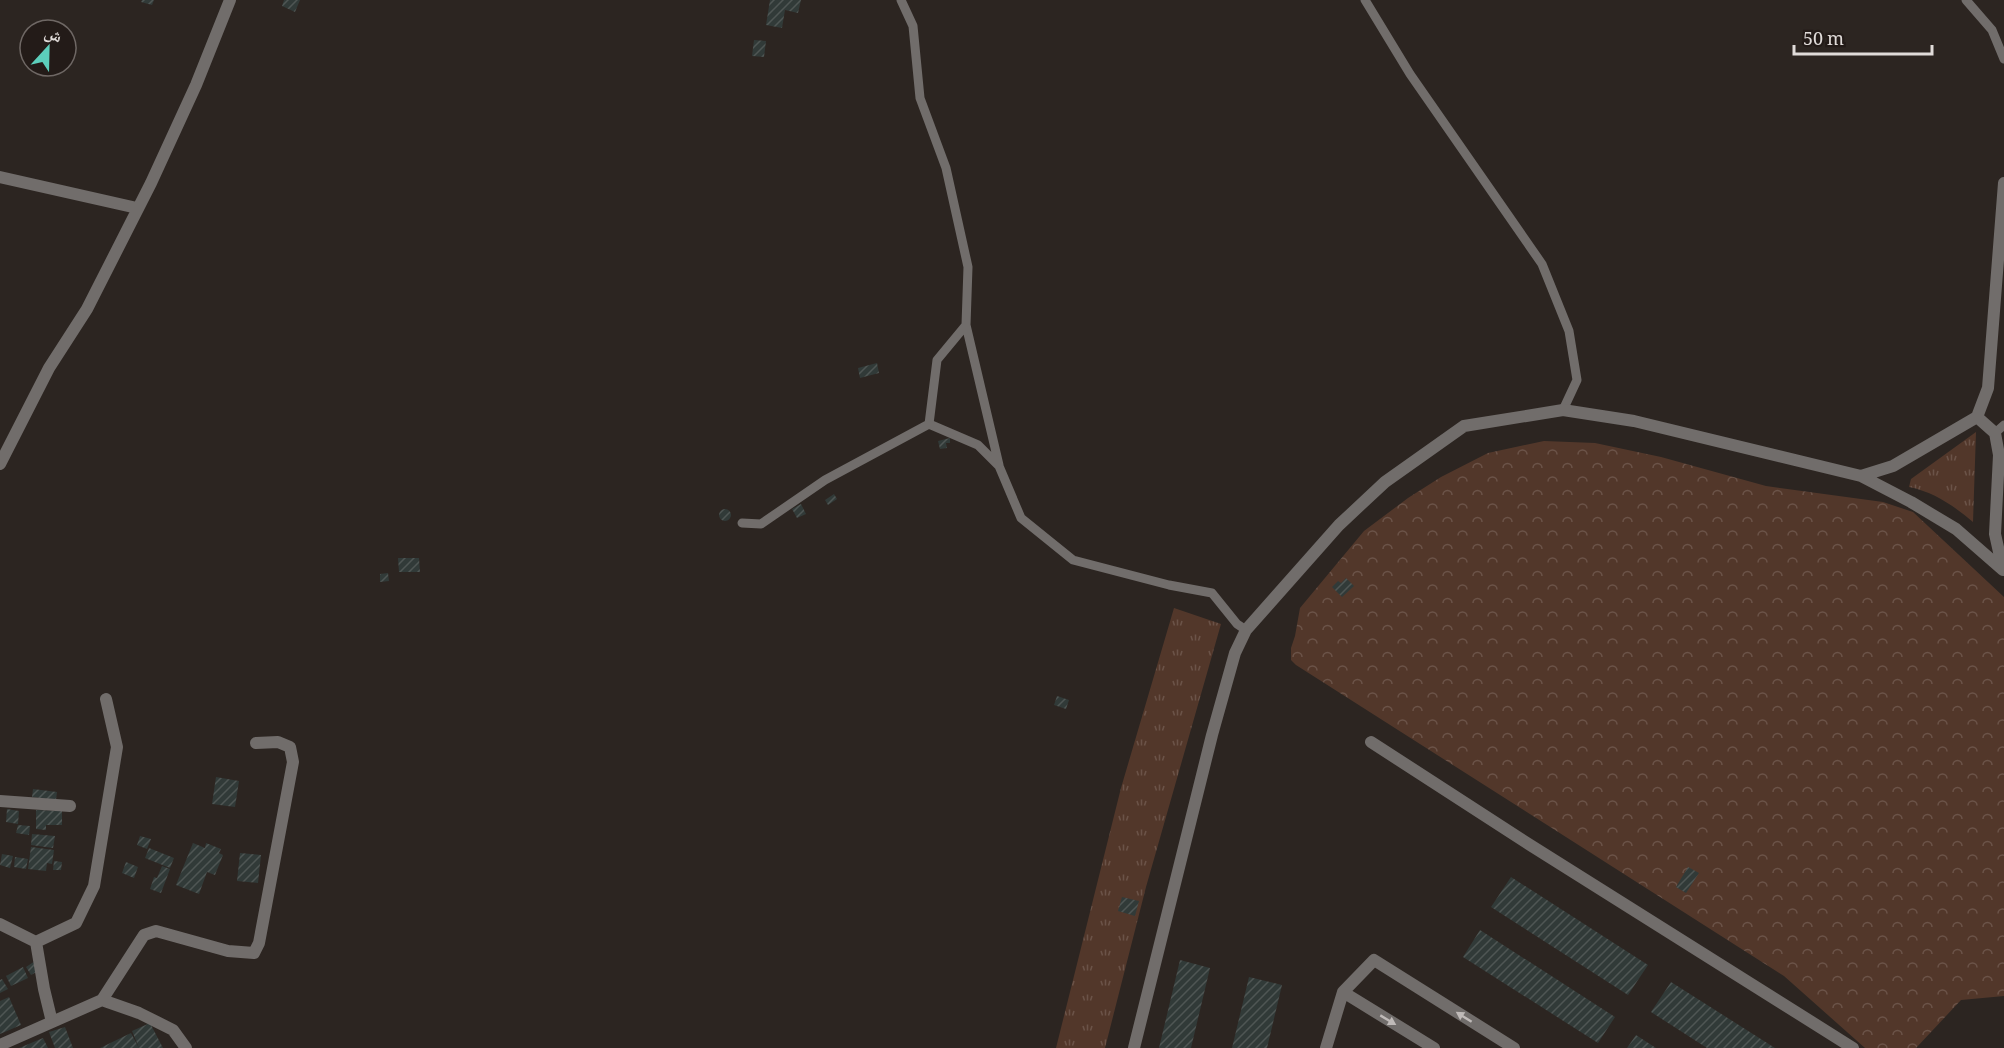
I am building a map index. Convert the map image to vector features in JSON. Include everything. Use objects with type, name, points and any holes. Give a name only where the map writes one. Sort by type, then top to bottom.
[{"type":"street","points":[[0,464],[49,368],[87,309],[136,208],[151,183],[196,85],[230,0]]},
{"type":"street","points":[[0,177],[136,208]]},
{"type":"street","points":[[1861,476],[1893,466],[1977,417],[1988,388],[2004,183]]},
{"type":"street","points":[[1134,1048],[1212,735],[1235,653],[1246,630],[1339,525],[1385,482],[1464,426],[1563,410],[1634,421],[1861,476],[1956,529],[2003,571]]},
{"type":"street","points":[[1977,417],[2000,429],[1995,534],[2003,571]]},
{"type":"street","points":[[36,942],[76,923],[94,886],[117,747],[106,699]]},
{"type":"street","points":[[0,1045],[102,1000],[144,935],[156,931],[228,951],[254,953],[259,943],[293,762],[290,747],[278,742],[256,743]]},
{"type":"street","points":[[1371,742],[1853,1048]]},
{"type":"street","points":[[0,801],[70,806]]},
{"type":"street","points":[[0,924],[36,942]]},
{"type":"street","points":[[36,942],[52,1022]]},
{"type":"street","points":[[1326,1048],[1342,992],[1374,960],[1514,1048]]},
{"type":"street","points":[[1342,992],[1434,1048]]},
{"type":"street","points":[[102,1000],[139,1013],[173,1030],[186,1048]]},
{"type":"lane","points":[[901,0],[913,26],[920,98],[946,168],[968,267],[966,325],[999,466],[1021,518],[1072,560],[1169,585],[1212,593],[1237,624],[1246,630]]},
{"type":"lane","points":[[1365,0],[1410,74],[1542,264],[1569,332],[1577,380],[1563,410]]},
{"type":"lane","points":[[1966,0],[1992,30],[2004,59]]},
{"type":"lane","points":[[929,424],[937,360],[966,325]]},
{"type":"lane","points":[[929,424],[978,445],[999,466]]},
{"type":"lane","points":[[742,523],[761,524],[825,480],[929,424]]},
{"type":"green space","points":[[1976,432],[1973,522],[1943,500],[1909,487],[1911,479]]},
{"type":"green space","points":[[1544,441],[1595,443],[1661,457],[1766,486],[1883,502],[1913,512],[2004,597],[2004,996],[1961,1000],[1916,1048],[1865,1048],[1784,976],[1291,660],[1291,648],[1300,608],[1364,531],[1441,477],[1488,453]]},
{"type":"green space","points":[[1174,608],[1221,624],[1146,887],[1105,1048],[1056,1048],[1121,788]]},
{"type":"building","points":[[142,0],[154,0],[152,5],[141,2]]},
{"type":"building","points":[[284,0],[300,0],[295,12],[282,6]]},
{"type":"building","points":[[770,0],[801,0],[798,13],[785,10],[782,28],[766,25]]},
{"type":"building","points":[[754,40],[766,41],[764,57],[752,56]]},
{"type":"building","points":[[877,363],[879,373],[860,378],[858,368]]},
{"type":"building","points":[[950,438],[950,443],[946,443],[947,448],[940,449],[938,441]]},
{"type":"building","points":[[834,494],[837,499],[828,505],[825,500]]},
{"type":"building","points":[[801,504],[806,514],[797,518],[792,509]]},
{"type":"building","points":[[727,509],[730,510],[730,520],[723,521],[720,520],[719,513],[720,510]]},
{"type":"building","points":[[398,558],[419,558],[420,572],[399,572]]},
{"type":"building","points":[[388,573],[389,581],[380,582],[380,574]]},
{"type":"building","points":[[1346,578],[1354,586],[1342,597],[1332,587],[1338,581],[1341,583]]},
{"type":"building","points":[[1057,696],[1069,700],[1066,709],[1054,705]]},
{"type":"building","points":[[216,777],[239,781],[235,807],[212,804]]},
{"type":"building","points":[[33,789],[57,792],[56,800],[32,797]]},
{"type":"building","points":[[7,809],[19,811],[18,824],[6,822]]},
{"type":"building","points":[[36,810],[62,811],[62,825],[46,825],[46,830],[36,829]]},
{"type":"building","points":[[18,825],[30,826],[29,835],[16,833]]},
{"type":"building","points":[[32,834],[55,836],[53,848],[31,845]]},
{"type":"building","points":[[140,836],[151,839],[147,849],[137,845]]},
{"type":"building","points":[[193,843],[205,848],[206,843],[221,849],[219,853],[223,855],[215,875],[207,872],[199,894],[176,885]]},
{"type":"building","points":[[31,847],[54,850],[52,864],[47,863],[46,871],[28,869]]},
{"type":"building","points":[[149,848],[174,858],[170,868],[145,858]]},
{"type":"building","points":[[240,853],[261,855],[258,883],[237,881]]},
{"type":"building","points":[[2,854],[13,856],[10,868],[0,865]]},
{"type":"building","points":[[15,857],[28,859],[26,869],[14,867]]},
{"type":"building","points":[[54,861],[62,862],[61,870],[53,870]]},
{"type":"building","points":[[126,862],[138,867],[134,878],[122,873]]},
{"type":"building","points":[[162,866],[170,869],[161,893],[150,889],[154,877],[157,878]]},
{"type":"building","points":[[1688,867],[1699,873],[1686,893],[1676,887]]},
{"type":"building","points":[[1511,877],[1648,965],[1628,995],[1491,907]]},
{"type":"building","points":[[1122,897],[1139,901],[1135,916],[1118,911]]},
{"type":"building","points":[[1480,930],[1615,1017],[1598,1043],[1463,957]]},
{"type":"building","points":[[1180,960],[1210,968],[1191,1048],[1159,1048]]},
{"type":"building","points":[[35,961],[40,970],[31,975],[26,967]]},
{"type":"building","points":[[23,967],[28,978],[11,986],[6,976]]},
{"type":"building","points":[[1249,977],[1282,985],[1267,1048],[1232,1048]]},
{"type":"building","points":[[2,979],[8,989],[0,993],[0,980]]},
{"type":"building","points":[[1671,982],[1775,1048],[1707,1048],[1651,1012]]},
{"type":"building","points":[[9,997],[21,1025],[0,1034],[0,1001]]},
{"type":"building","points":[[150,1023],[163,1048],[139,1048],[132,1031]]},
{"type":"building","points":[[65,1027],[73,1048],[55,1048],[49,1032]]},
{"type":"building","points":[[131,1033],[139,1048],[100,1048]]},
{"type":"building","points":[[1636,1035],[1656,1048],[1627,1048]]},
{"type":"building","points":[[43,1038],[48,1048],[19,1048]]}]
